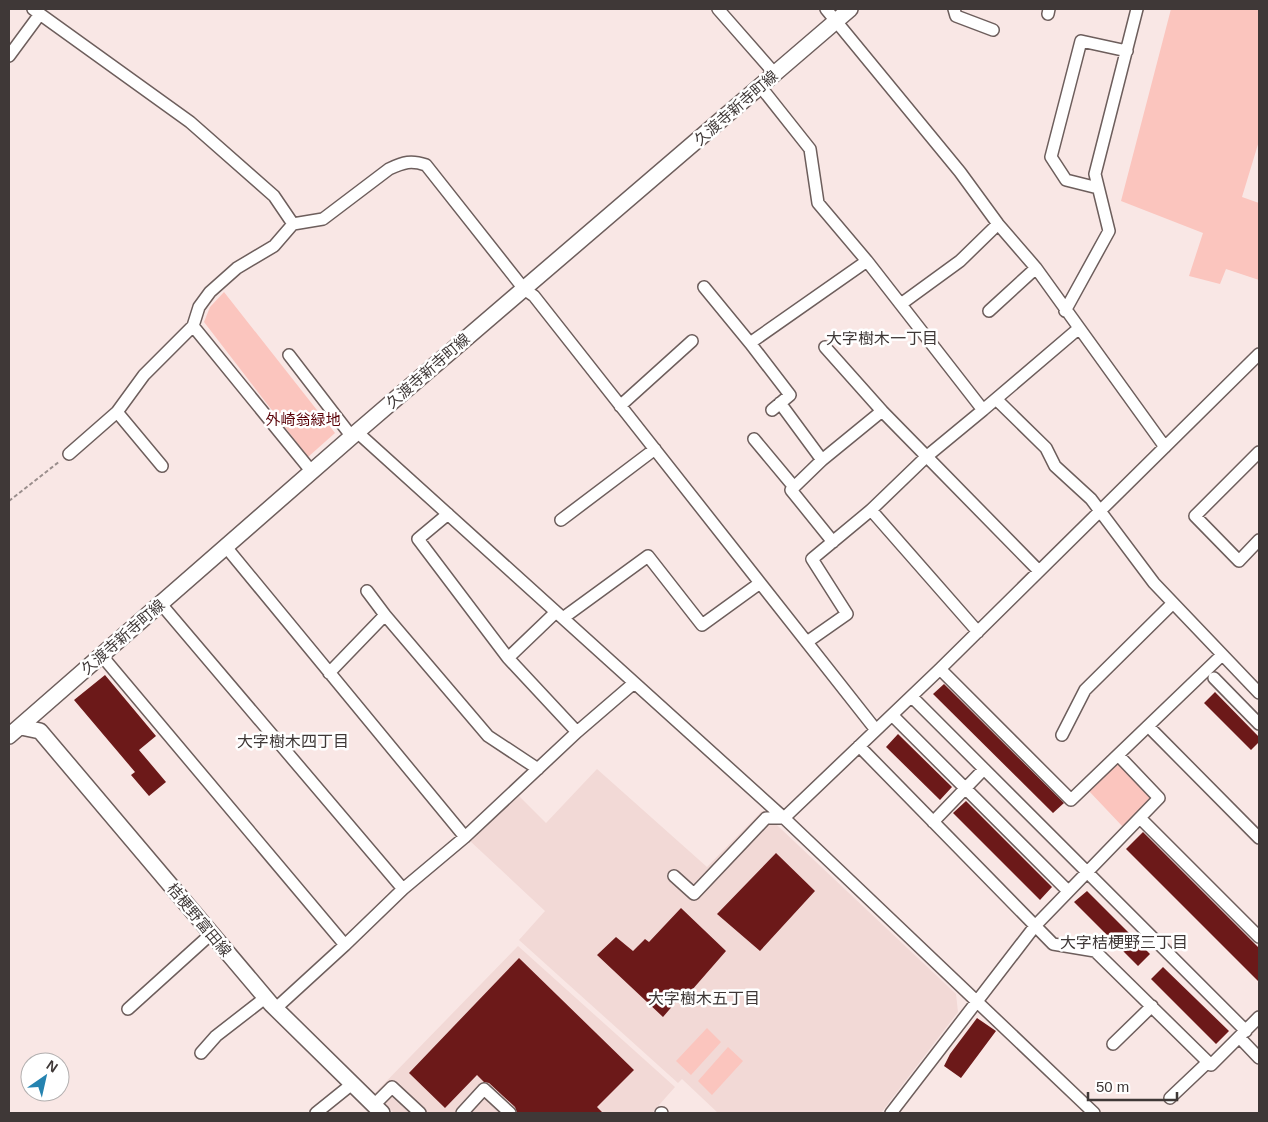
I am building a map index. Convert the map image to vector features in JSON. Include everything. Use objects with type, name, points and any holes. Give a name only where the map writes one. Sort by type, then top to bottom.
[{"type":"main road","name":"久渡寺新寺町線","points":[[13,729],[102,656],[354,434],[850,9]]},
{"type":"main road","name":"桔梗野富田線","points":[[13,729],[40,731],[270,1003],[378,1109]]},
{"type":"street","points":[[718,9],[775,74]]},
{"type":"street","points":[[826,9],[960,172],[998,224],[1036,268],[1078,329],[1165,446]]},
{"type":"street","points":[[954,9],[956,16],[993,30]]},
{"type":"street","points":[[1066,311],[1109,231],[1095,174],[1137,9]]},
{"type":"street","points":[[9,56],[37,12],[190,122],[274,196],[293,224]]},
{"type":"street","points":[[1098,188],[1066,180],[1051,157],[1082,41],[1127,51]]},
{"type":"street","points":[[760,86],[810,149],[818,202],[867,261],[983,410]]},
{"type":"street","points":[[69,454],[116,412],[144,375],[193,326],[199,307],[210,292],[237,268],[274,246],[293,224],[323,219],[389,169],[399,164],[415,161],[426,165],[524,289],[534,296],[876,730]]},
{"type":"street","points":[[901,304],[960,261],[998,224]]},
{"type":"street","points":[[750,343],[867,261]]},
{"type":"street","points":[[989,311],[1036,268]]},
{"type":"street","points":[[704,287],[790,394],[776,406],[822,460]]},
{"type":"street","points":[[193,326],[312,472]]},
{"type":"street","points":[[806,642],[847,614],[812,559],[871,510],[926,457],[1078,329]]},
{"type":"street","points":[[620,406],[692,341]]},
{"type":"street","points":[[825,347],[882,411],[1039,571]]},
{"type":"street","points":[[674,876],[694,894],[766,818],[784,818],[912,697],[1259,354]]},
{"type":"street","points":[[289,355],[354,434],[448,514],[784,818],[1094,1113]]},
{"type":"street","points":[[996,399],[1046,448],[1056,466],[1091,499],[1154,583],[1259,693]]},
{"type":"street","points":[[833,542],[791,490],[822,460],[882,411]]},
{"type":"street","points":[[116,412],[162,466]]},
{"type":"street","points":[[754,439],[794,487]]},
{"type":"street","points":[[561,520],[655,449]]},
{"type":"street","points":[[1259,452],[1195,516],[1238,561],[1259,540]]},
{"type":"street","points":[[871,510],[978,632]]},
{"type":"street","points":[[448,514],[418,539],[508,658],[577,732]]},
{"type":"street","points":[[226,547],[465,837]]},
{"type":"street","points":[[508,658],[560,615],[648,556],[702,625],[760,583]]},
{"type":"street","points":[[367,591],[488,736],[538,769]]},
{"type":"street","points":[[1062,734],[1085,690],[1173,603]]},
{"type":"street","points":[[161,604],[403,888]]},
{"type":"street","points":[[328,673],[386,615]]},
{"type":"street","points":[[940,669],[1071,800],[1222,654]]},
{"type":"street","points":[[102,656],[345,945]]},
{"type":"street","points":[[1214,678],[1259,724]]},
{"type":"street","points":[[201,1053],[216,1036],[270,1003],[345,945],[403,888],[465,837],[577,732],[634,683]]},
{"type":"street","points":[[912,697],[1088,872],[1242,1034],[1259,1058]]},
{"type":"street","points":[[892,715],[1068,891]]},
{"type":"street","points":[[1148,726],[1259,838]]},
{"type":"street","points":[[860,746],[1053,944],[1095,951],[1211,1065],[1259,1017]]},
{"type":"street","points":[[891,1113],[978,1003],[1035,926],[1159,798],[1118,755]]},
{"type":"street","points":[[933,822],[984,769]]},
{"type":"street","points":[[1140,818],[1259,937]]},
{"type":"street","points":[[128,1008],[211,934]]},
{"type":"street","points":[[1114,1044],[1152,1006]]},
{"type":"street","points":[[1170,1098],[1208,1062]]},
{"type":"street","points":[[316,1113],[352,1084]]},
{"type":"street","points":[[378,1109],[392,1087],[420,1113]]},
{"type":"street","points":[[462,1113],[484,1088],[510,1113]]},
{"type":"path","points":[[9,501],[69,454]]},
{"type":"shaded area","points":[[597,769],[707,867],[762,811],[956,994],[958,1012],[881,1113],[718,1113],[682,1079],[678,1083],[519,940],[545,911],[470,841],[518,795],[546,823]]},
{"type":"shaded area","points":[[518,946],[675,1087],[652,1113],[394,1113],[374,1094]]},
{"type":"green space","points":[[1171,9],[1259,9],[1259,141],[1242,197],[1259,203],[1259,280],[1226,269],[1220,284],[1189,276],[1203,233],[1121,201]]},
{"type":"green space","name":"外崎翁緑地","points":[[224,292],[335,433],[308,457],[204,322],[210,307]]},
{"type":"green space","points":[[1116,762],[1152,798],[1123,827],[1088,790]]},
{"type":"green space","points":[[707,1028],[721,1042],[691,1075],[676,1061]]},
{"type":"green space","points":[[728,1047],[743,1061],[712,1095],[698,1081]]},
{"type":"building","points":[[105,675],[156,736],[139,750],[166,782],[149,796],[131,775],[135,772],[74,700]]},
{"type":"building","points":[[944,684],[1064,803],[1053,813],[933,694]]},
{"type":"building","points":[[1215,692],[1259,737],[1259,742],[1251,750],[1204,703]]},
{"type":"building","points":[[898,734],[952,787],[940,800],[886,747]]},
{"type":"building","points":[[966,801],[1052,887],[1040,900],[953,813]]},
{"type":"building","points":[[1143,832],[1259,948],[1259,982],[1126,849]]},
{"type":"building","points":[[776,853],[815,891],[760,951],[717,914]]},
{"type":"building","points":[[1087,891],[1150,954],[1138,966],[1074,902]]},
{"type":"building","points":[[681,908],[726,951],[685,998],[681,996],[663,1017],[597,955],[616,937],[633,951],[645,939],[649,942]]},
{"type":"building","points":[[519,958],[634,1070],[597,1107],[603,1113],[517,1113],[515,1107],[489,1083],[484,1082],[477,1075],[445,1108],[409,1073]]},
{"type":"building","points":[[1163,967],[1229,1031],[1216,1044],[1151,979]]},
{"type":"building","points":[[977,1018],[996,1031],[961,1078],[944,1066],[950,1054]]},
{"type":"district","name":"大字樹木一丁目","points":[[882,338]]},
{"type":"district","name":"大字樹木四丁目","points":[[293,741]]},
{"type":"district","name":"大字桔梗野三丁目","points":[[1124,942]]},
{"type":"district","name":"大字樹木五丁目","points":[[704,998]]}]
